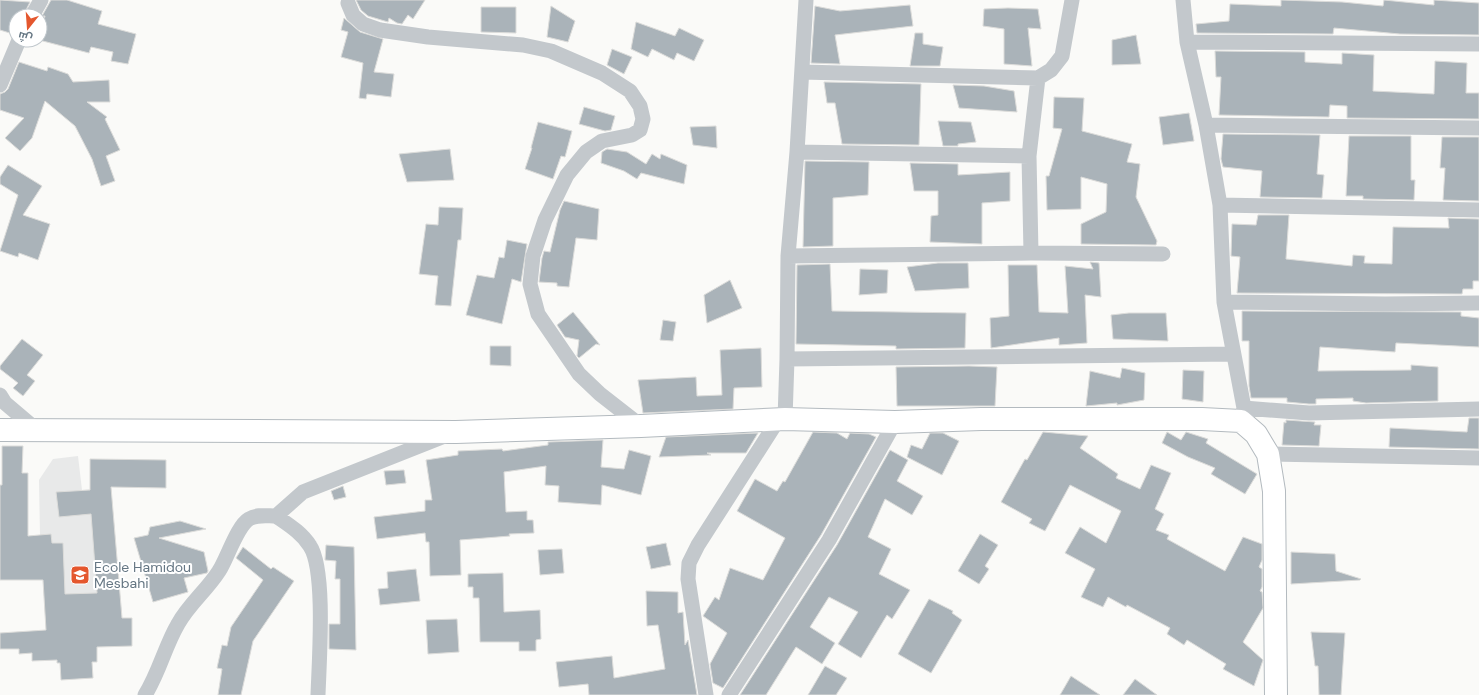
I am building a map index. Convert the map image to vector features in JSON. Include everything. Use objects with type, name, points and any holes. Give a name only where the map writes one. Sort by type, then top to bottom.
[{"type":"street","points":[[706,695],[690,601],[688,579],[689,563],[698,545],[781,419],[787,359],[788,256],[797,152],[806,0]]},
{"type":"street","points":[[802,72],[1038,78],[1050,70],[1062,56],[1072,0]]},
{"type":"street","points":[[1183,0],[1187,42],[1206,125],[1220,205],[1224,302],[1242,415],[1268,454],[1274,491],[1276,695]]},
{"type":"street","points":[[348,3],[353,15],[363,24],[380,30],[428,37],[523,46],[551,51],[602,73],[630,91],[640,106],[642,119],[640,130],[632,135],[602,141],[586,152],[567,175],[545,220],[533,256],[530,284],[538,314],[579,374],[600,394],[641,426]]},
{"type":"street","points":[[1187,42],[1479,44]]},
{"type":"street","points":[[0,85],[16,48]]},
{"type":"street","points":[[1031,253],[1029,156],[1038,78]]},
{"type":"street","points":[[1206,125],[1479,128]]},
{"type":"street","points":[[797,152],[1029,156]]},
{"type":"street","points":[[1220,205],[1479,210]]},
{"type":"street","points":[[788,256],[1031,253],[1163,254]]},
{"type":"street","points":[[1224,302],[1385,304],[1479,303]]},
{"type":"street","points":[[787,359],[1233,354]]},
{"type":"street","points":[[0,395],[5,403],[38,431]]},
{"type":"street","points":[[0,430],[456,432],[641,426],[781,419],[895,422],[981,419],[1202,419],[1242,415],[1479,409]]},
{"type":"street","points":[[729,695],[829,540],[895,422]]},
{"type":"street","points":[[276,516],[303,492],[456,432]]},
{"type":"street","points":[[1268,454],[1479,458]]},
{"type":"street","points":[[144,695],[152,684],[178,624],[199,594],[219,571],[230,548],[248,519],[258,516],[276,516],[294,528],[311,547],[319,575],[318,695]]},
{"type":"shaded area","name":"Ecole Hamidou Mesbahi","points":[[78,456],[82,490],[111,488],[122,614],[45,616],[40,535],[39,480],[53,459]]},
{"type":"building","points":[[0,0],[30,2],[27,8],[8,8],[8,32],[0,30]]},
{"type":"building","points":[[51,0],[67,0],[102,11],[98,24],[136,34],[128,64],[111,61],[113,52],[91,47],[89,53],[48,42],[48,8],[46,8]]},
{"type":"building","points":[[356,0],[425,0],[413,19],[408,15],[402,24],[389,18],[388,22],[368,16],[361,10]]},
{"type":"building","points":[[1281,0],[1342,2],[1383,6],[1384,0],[1434,5],[1434,0],[1479,3],[1479,35],[1400,34],[1334,28],[1333,34],[1197,33],[1196,24],[1229,21],[1230,4],[1281,6]]},
{"type":"building","points":[[910,5],[913,26],[835,35],[840,64],[811,63],[815,6],[840,11]]},
{"type":"building","points":[[551,6],[575,21],[568,42],[547,37]]},
{"type":"building","points":[[481,7],[516,7],[516,33],[481,32]]},
{"type":"building","points":[[984,9],[1038,9],[1041,29],[1028,28],[1032,66],[1004,64],[1004,29],[983,26]]},
{"type":"building","points":[[344,18],[360,32],[383,39],[374,72],[394,74],[391,97],[367,94],[366,99],[359,98],[363,63],[341,57],[348,32],[341,30]]},
{"type":"building","points":[[636,22],[675,36],[679,28],[704,40],[694,61],[677,53],[674,60],[652,49],[648,57],[631,49]]},
{"type":"building","points":[[915,33],[923,33],[923,44],[943,47],[940,66],[910,66]]},
{"type":"building","points":[[1136,35],[1141,64],[1112,65],[1112,40]]},
{"type":"building","points":[[612,49],[632,57],[624,74],[607,65]]},
{"type":"building","points":[[1215,51],[1305,52],[1305,62],[1342,64],[1342,53],[1374,55],[1373,91],[1434,94],[1435,61],[1467,63],[1466,93],[1479,93],[1479,119],[1347,118],[1347,106],[1330,105],[1329,117],[1219,115],[1221,77],[1216,77]]},
{"type":"building","points":[[19,62],[47,71],[48,67],[68,74],[73,82],[109,80],[110,102],[87,102],[107,117],[105,119],[120,150],[106,156],[115,181],[101,186],[92,159],[75,126],[45,101],[32,138],[20,151],[5,138],[24,118],[0,110],[0,94],[8,89]]},
{"type":"building","points":[[824,82],[921,84],[919,145],[842,144],[835,103],[827,103]]},
{"type":"building","points":[[953,85],[984,86],[1014,91],[1017,112],[959,108]]},
{"type":"building","points":[[1054,97],[1084,98],[1082,131],[1132,144],[1127,162],[1140,164],[1136,197],[1157,241],[1156,245],[1081,244],[1081,224],[1106,212],[1107,184],[1081,177],[1081,209],[1047,210],[1046,176],[1049,176],[1062,129],[1053,128]]},
{"type":"building","points":[[584,107],[615,116],[611,130],[605,131],[579,124]]},
{"type":"building","points":[[1189,113],[1194,141],[1163,145],[1159,117]]},
{"type":"building","points":[[938,121],[971,122],[976,142],[958,144],[958,146],[943,146]]},
{"type":"building","points":[[538,122],[572,131],[565,157],[561,156],[553,179],[525,169]]},
{"type":"building","points":[[716,126],[717,148],[693,145],[690,127]]},
{"type":"building","points":[[1223,134],[1320,135],[1317,174],[1324,175],[1322,198],[1260,197],[1262,171],[1223,167],[1221,159]]},
{"type":"building","points":[[1349,136],[1411,136],[1411,180],[1415,180],[1414,200],[1363,199],[1363,196],[1346,196]]},
{"type":"building","points":[[1442,137],[1479,137],[1479,201],[1443,200],[1445,168],[1440,168]]},
{"type":"building","points":[[450,149],[454,180],[407,182],[399,154]]},
{"type":"building","points":[[607,149],[627,152],[646,164],[652,154],[660,159],[661,154],[687,165],[684,184],[641,173],[637,179],[624,171],[601,163],[602,152]]},
{"type":"building","points":[[805,161],[869,162],[868,195],[833,198],[833,246],[803,247]]},
{"type":"building","points":[[910,163],[958,164],[958,175],[1010,172],[1010,201],[982,203],[982,244],[930,242],[931,216],[938,215],[938,191],[914,191]]},
{"type":"building","points":[[8,165],[42,186],[23,215],[50,224],[38,260],[19,253],[18,257],[0,251],[18,195],[0,184],[0,177]]},
{"type":"building","points":[[564,201],[599,209],[597,240],[576,238],[569,287],[557,286],[557,283],[539,282],[544,251],[550,252],[560,210]]},
{"type":"building","points":[[439,207],[463,208],[461,240],[458,240],[451,306],[435,305],[438,276],[419,274],[426,224],[438,225]]},
{"type":"building","points":[[1258,215],[1289,215],[1286,259],[1352,266],[1353,255],[1365,256],[1364,263],[1392,264],[1393,227],[1449,228],[1448,218],[1479,219],[1479,281],[1473,281],[1473,289],[1463,289],[1462,294],[1237,293],[1240,257],[1231,256],[1232,224],[1256,225]]},
{"type":"building","points":[[507,240],[527,244],[521,282],[512,279],[502,324],[466,315],[477,275],[494,278],[499,257],[504,258]]},
{"type":"building","points":[[1090,262],[1099,263],[1101,297],[1085,295],[1087,343],[1059,345],[1059,338],[991,348],[990,318],[1009,316],[1008,265],[1037,265],[1039,312],[1068,313],[1065,266],[1093,269]]},
{"type":"building","points":[[938,263],[968,263],[969,288],[915,291],[907,267]]},
{"type":"building","points":[[830,264],[832,311],[966,313],[965,348],[896,349],[896,346],[796,344],[797,265]]},
{"type":"building","points":[[860,269],[888,270],[887,293],[859,295]]},
{"type":"building","points":[[730,280],[742,308],[707,323],[704,295]]},
{"type":"building","points":[[1242,311],[1461,312],[1461,316],[1479,318],[1479,347],[1396,343],[1395,352],[1320,347],[1318,371],[1411,370],[1411,365],[1438,367],[1438,401],[1366,403],[1353,401],[1353,398],[1316,399],[1316,404],[1309,404],[1287,402],[1287,398],[1251,398],[1249,386],[1249,341],[1242,341]]},
{"type":"building","points":[[573,312],[600,345],[596,344],[579,358],[577,356],[579,340],[565,337],[557,325]]},
{"type":"building","points":[[1129,313],[1166,313],[1168,341],[1113,339],[1111,315]]},
{"type":"building","points":[[663,320],[676,322],[673,341],[660,340]]},
{"type":"building","points":[[22,339],[43,355],[27,375],[35,381],[23,396],[13,388],[18,383],[0,369],[0,366]]},
{"type":"building","points":[[490,346],[511,346],[511,366],[490,365]]},
{"type":"building","points":[[761,348],[762,387],[734,388],[733,409],[643,413],[638,380],[696,377],[697,396],[722,395],[720,350]]},
{"type":"building","points":[[896,367],[997,367],[995,406],[897,406]]},
{"type":"building","points":[[1122,368],[1145,373],[1144,400],[1117,405],[1117,403],[1086,406],[1090,371],[1120,378]]},
{"type":"building","points":[[1183,370],[1204,371],[1203,402],[1182,399]]},
{"type":"building","points":[[1469,418],[1479,418],[1479,449],[1389,447],[1390,428],[1467,432]]},
{"type":"building","points":[[1286,420],[1315,422],[1314,425],[1321,425],[1319,446],[1282,445],[1284,422],[1286,423]]},
{"type":"building","points":[[813,432],[837,433],[847,439],[850,433],[869,434],[876,437],[821,535],[723,688],[713,683],[710,664],[727,633],[703,616],[715,597],[719,600],[730,568],[763,580],[785,538],[737,511],[755,479],[777,491],[783,481],[785,482]]},
{"type":"building","points":[[1043,432],[1088,436],[1080,448],[1118,474],[1116,478],[1140,489],[1151,465],[1171,473],[1155,509],[1164,514],[1156,530],[1169,535],[1167,539],[1225,571],[1243,537],[1262,544],[1262,560],[1259,567],[1262,569],[1262,587],[1260,591],[1262,592],[1263,608],[1243,642],[1263,660],[1254,686],[1223,669],[1226,664],[1187,640],[1184,645],[1167,634],[1170,628],[1127,605],[1126,607],[1108,597],[1103,607],[1081,597],[1095,569],[1065,553],[1080,527],[1106,543],[1121,511],[1070,485],[1045,531],[1029,523],[1032,519],[1001,502],[1025,459],[1027,460]]},
{"type":"building","points":[[1167,432],[1181,440],[1186,432],[1208,439],[1206,443],[1257,474],[1245,494],[1211,474],[1215,468],[1188,457],[1162,443]]},
{"type":"building","points":[[758,433],[746,453],[707,453],[711,455],[659,457],[666,437]]},
{"type":"building","points":[[930,433],[943,433],[959,441],[942,475],[907,457],[911,445],[922,449]]},
{"type":"building","points":[[603,440],[601,467],[624,469],[629,450],[651,456],[641,495],[602,485],[601,505],[558,502],[559,486],[545,485],[546,466],[504,472],[506,512],[527,511],[527,520],[533,520],[534,533],[509,534],[510,536],[460,540],[461,575],[430,576],[429,542],[426,542],[425,533],[377,539],[374,517],[425,511],[425,500],[432,500],[426,460],[458,455],[458,451],[502,449],[503,451],[548,445],[548,442]]},
{"type":"building","points":[[2,446],[23,446],[22,473],[28,473],[28,536],[51,534],[52,543],[63,543],[65,594],[97,593],[91,514],[59,517],[56,492],[90,490],[90,459],[166,460],[166,488],[111,487],[122,618],[132,618],[132,646],[97,647],[97,662],[92,662],[93,678],[61,680],[60,663],[57,663],[57,660],[32,661],[32,653],[19,654],[19,649],[0,649],[0,633],[46,630],[43,580],[0,580],[0,485],[2,485]]},
{"type":"building","points":[[890,450],[908,460],[897,481],[923,496],[912,515],[885,499],[868,537],[891,549],[879,574],[910,590],[892,619],[887,615],[861,658],[838,644],[858,612],[829,597],[810,627],[835,643],[822,664],[796,647],[766,695],[740,695],[837,545]]},
{"type":"building","points":[[404,470],[406,483],[386,485],[384,471]]},
{"type":"building","points":[[343,486],[346,497],[334,500],[331,491]]},
{"type":"building","points":[[180,521],[206,529],[159,538],[204,552],[208,571],[207,573],[184,578],[188,592],[153,602],[134,538],[148,535],[150,527]]},
{"type":"building","points":[[980,534],[998,545],[985,566],[989,569],[979,584],[958,571]]},
{"type":"building","points":[[666,543],[671,565],[651,569],[646,547]]},
{"type":"building","points":[[326,545],[354,547],[356,650],[329,649],[329,624],[340,624],[340,579],[335,579],[336,561],[325,560]]},
{"type":"building","points":[[243,547],[271,569],[273,567],[294,581],[253,641],[241,695],[218,695],[222,669],[217,668],[222,645],[227,646],[231,627],[263,580],[236,558]]},
{"type":"building","points":[[562,549],[564,573],[540,575],[538,550]]},
{"type":"building","points":[[1291,552],[1335,554],[1336,571],[1361,579],[1291,584]]},
{"type":"building","points":[[416,569],[420,601],[380,605],[378,589],[388,588],[387,572]]},
{"type":"building","points":[[503,573],[504,612],[540,610],[541,639],[536,640],[536,651],[519,651],[519,642],[480,642],[479,598],[473,598],[473,587],[468,587],[468,574]]},
{"type":"building","points":[[646,591],[678,592],[678,613],[683,612],[685,645],[688,640],[697,695],[589,695],[588,684],[559,687],[556,662],[612,656],[614,678],[665,669],[658,625],[647,626]]},
{"type":"building","points":[[929,599],[953,611],[952,613],[962,620],[931,673],[898,654]]},
{"type":"building","points":[[457,619],[459,652],[428,654],[426,620]]},
{"type":"building","points":[[1311,632],[1345,633],[1341,695],[1319,695],[1318,666],[1315,666]]},
{"type":"building","points":[[825,666],[847,678],[836,695],[808,695]]},
{"type":"building","points":[[1071,676],[1100,695],[1060,695]]},
{"type":"building","points":[[1135,679],[1157,695],[1123,695]]},
{"type":"place","name":"Ecole Hamidou Mesbahi","points":[[80,575]]}]
